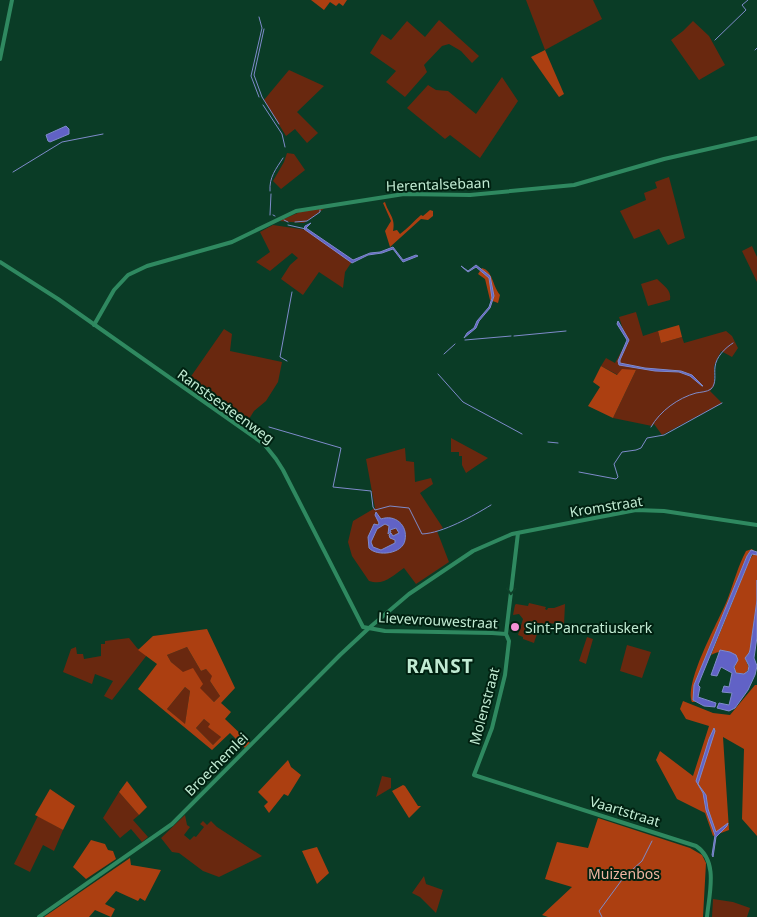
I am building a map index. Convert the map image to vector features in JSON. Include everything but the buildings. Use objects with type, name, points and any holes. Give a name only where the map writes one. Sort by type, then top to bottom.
[{"type":"street","points":[[0,59],[12,0]]},
{"type":"street","name":"Herentalsebaan","points":[[94,325],[114,290],[128,275],[147,266],[232,242],[296,211],[404,194],[470,195],[574,185],[670,157],[757,138]]},
{"type":"street","name":"Ranstsesteenweg","points":[[0,262],[251,434],[270,451],[283,470],[363,627],[369,628]]},
{"type":"street","name":"Kromstraat","points":[[377,621],[409,594],[464,556],[493,541],[518,533],[636,510],[664,511],[757,525]]},
{"type":"street","points":[[506,634],[518,533]]},
{"type":"street","points":[[377,621],[379,630]]},
{"type":"street","name":"Broechemlei","points":[[40,917],[172,824],[340,655],[377,621]]},
{"type":"street","name":"Lievevrouwestraat","points":[[369,628],[384,631],[492,632],[506,634]]},
{"type":"street","name":"Molenstraat","points":[[474,775],[492,728],[505,675],[509,641],[506,634]]},
{"type":"street","name":"Vaartstraat","points":[[474,775],[696,846],[706,854],[710,863],[707,917]]},
{"type":"shaded area","points":[[526,0],[593,0],[602,19],[545,50]]},
{"type":"shaded area","points":[[439,20],[479,56],[472,63],[461,51],[449,44],[442,46],[424,65],[427,72],[405,97],[386,82],[396,71],[370,53],[382,34],[391,40],[407,21],[425,37]]},
{"type":"shaded area","points":[[693,21],[709,36],[725,65],[699,80],[671,40]]},
{"type":"shaded area","points":[[289,70],[324,86],[297,112],[318,133],[307,143],[295,129],[286,136],[264,100]]},
{"type":"shaded area","points":[[502,77],[518,101],[480,158],[450,135],[445,139],[407,108],[428,85],[436,90],[448,91],[476,114]]},
{"type":"shaded area","points":[[66,126],[69,129],[69,134],[50,142],[48,141],[46,135]]},
{"type":"shaded area","points":[[287,153],[294,154],[305,170],[281,189],[273,181]]},
{"type":"shaded area","points":[[669,177],[685,238],[668,245],[659,229],[634,239],[620,211],[646,200],[644,193],[657,188],[655,182]]},
{"type":"shaded area","points":[[325,208],[304,223],[279,221],[300,212]]},
{"type":"shaded area","points":[[311,223],[306,228],[353,260],[370,253],[380,252],[393,247],[403,260],[418,256],[403,262],[393,249],[368,255],[352,263],[304,229],[305,226]]},
{"type":"shaded area","points":[[273,225],[307,230],[353,260],[345,272],[343,288],[319,272],[303,295],[281,279],[290,265],[298,258],[292,253],[270,271],[256,262],[270,252],[260,232]]},
{"type":"shaded area","points":[[752,246],[757,257],[757,282],[742,251]]},
{"type":"shaded area","points":[[476,265],[490,276],[494,296],[490,308],[479,321],[476,328],[464,338],[474,328],[477,321],[489,307],[492,298],[489,278],[476,267],[468,272],[461,266],[468,271]]},
{"type":"shaded area","points":[[657,279],[670,293],[670,300],[648,306],[641,284]]},
{"type":"shaded area","points":[[636,312],[643,336],[658,331],[661,343],[682,337],[684,343],[726,331],[732,336],[738,348],[732,357],[721,351],[714,366],[714,386],[710,391],[722,403],[662,435],[654,424],[652,426],[613,418],[636,370],[618,375],[601,366],[606,358],[615,363],[627,341],[619,317]]},
{"type":"shaded area","points":[[618,321],[629,340],[620,363],[645,368],[681,371],[692,375],[703,386],[690,376],[679,372],[655,371],[619,365],[618,361],[627,340],[617,324]]},
{"type":"shaded area","points":[[224,329],[232,334],[230,351],[282,362],[278,382],[266,401],[254,411],[244,427],[185,385]]},
{"type":"shaded area","points":[[451,438],[488,458],[466,473],[462,465],[462,456],[459,456],[459,452],[451,452]]},
{"type":"shaded area","points":[[405,448],[406,461],[414,462],[415,482],[431,478],[433,484],[420,493],[443,528],[437,531],[449,562],[416,584],[404,568],[384,581],[369,581],[352,556],[348,542],[353,521],[375,508],[366,459]]},
{"type":"shaded area","points":[[376,512],[381,519],[396,519],[402,525],[405,540],[400,548],[389,553],[378,553],[369,548],[368,537],[374,524],[378,525],[379,523],[375,515]],"holes":[[[385,524],[389,526],[388,534],[391,532],[390,530],[396,528],[399,533],[393,536],[391,533],[389,535],[390,538],[395,540],[395,543],[381,550],[373,547],[371,542],[377,529]]]},
{"type":"shaded area","points":[[751,550],[757,552],[757,555],[752,554],[698,685],[700,687],[698,697],[716,703],[715,707],[704,706],[693,700],[694,685]]},
{"type":"shaded area","points":[[757,600],[757,637],[754,658],[757,666],[755,675],[748,690],[735,708],[729,711],[717,708],[719,703],[729,705],[732,693],[722,692],[724,686],[729,687],[732,673],[721,667],[717,676],[711,675],[720,650],[736,655],[738,660],[734,667],[736,673],[744,674],[748,671],[749,666],[745,658],[750,650]]},
{"type":"shaded area","points":[[529,603],[546,607],[545,609],[547,610],[548,608],[565,604],[564,625],[543,625],[534,643],[523,639],[523,637],[518,635],[523,619],[519,614],[513,615],[516,604],[528,606]]},
{"type":"shaded area","points":[[587,637],[593,639],[586,664],[579,661]]},
{"type":"shaded area","points":[[129,638],[137,648],[147,655],[112,700],[104,696],[113,681],[95,674],[92,684],[63,672],[71,649],[76,647],[77,654],[83,654],[84,659],[101,656],[101,644],[105,644],[105,641]]},
{"type":"shaded area","points":[[627,645],[651,652],[642,678],[620,671]]},
{"type":"shaded area","points":[[187,647],[201,671],[206,669],[213,676],[210,681],[220,696],[214,702],[171,662],[167,655]]},
{"type":"shaded area","points":[[185,687],[190,691],[185,725],[167,709]]},
{"type":"shaded area","points":[[204,719],[210,724],[209,727],[221,737],[213,745],[196,728]]},
{"type":"shaded area","points":[[714,728],[715,731],[698,784],[706,795],[708,809],[716,832],[728,823],[716,837],[713,857],[715,835],[706,810],[703,793],[696,781]]},
{"type":"shaded area","points":[[382,776],[391,778],[391,788],[376,797]]},
{"type":"shaded area","points":[[119,792],[139,815],[133,820],[148,837],[142,842],[131,829],[120,838],[103,818]]},
{"type":"shaded area","points":[[185,815],[187,825],[190,827],[184,835],[190,840],[194,836],[196,837],[204,827],[200,824],[203,821],[207,825],[211,821],[217,827],[262,856],[219,877],[203,871],[179,853],[172,852],[161,838]]},
{"type":"shaded area","points":[[38,816],[63,830],[54,851],[43,845],[30,872],[14,864]]},
{"type":"shaded area","points":[[424,876],[426,884],[443,890],[436,913],[420,897],[412,893]]},
{"type":"shaded area","points":[[713,899],[733,902],[750,908],[747,917],[712,917]]},
{"type":"green space","points":[[311,0],[347,0],[343,6],[339,3],[336,6],[330,2],[324,10]]},
{"type":"green space","points":[[545,50],[564,94],[559,97],[531,57]]},
{"type":"green space","points":[[385,202],[393,219],[393,231],[397,230],[400,234],[421,215],[423,216],[430,210],[433,211],[433,216],[428,220],[421,219],[390,247],[385,231],[391,221],[383,203]]},
{"type":"green space","points":[[482,268],[490,275],[500,295],[498,303],[490,300],[485,279],[478,274]]},
{"type":"green space","points":[[679,325],[682,337],[661,343],[658,331]]},
{"type":"green space","points":[[601,366],[617,375],[622,369],[636,370],[613,418],[588,406],[600,387],[593,382]]},
{"type":"green space","points":[[752,549],[754,551],[750,551],[747,556],[694,685],[693,700],[696,702],[692,702],[691,692],[698,665],[728,598],[743,557],[746,551]]},
{"type":"green space","points":[[754,553],[757,555],[757,600],[750,652],[745,658],[749,668],[745,674],[735,673],[736,663],[728,654],[720,652],[711,655]]},
{"type":"green space","points":[[207,629],[235,688],[221,703],[231,712],[225,719],[250,743],[245,748],[230,733],[212,750],[138,689],[157,664],[138,650],[153,636]],"holes":[[[187,647],[201,671],[206,669],[212,676],[210,681],[220,696],[214,702],[200,688],[203,684],[193,668],[183,672],[171,662],[167,655]],[[185,687],[190,691],[185,724],[167,709]],[[204,719],[210,724],[208,727],[221,737],[213,745],[196,728]]]},
{"type":"green space","points":[[757,685],[757,836],[742,819],[744,749],[723,737],[729,830],[713,836],[705,813],[677,799],[656,760],[660,751],[693,776],[709,726],[686,719],[680,709],[683,701],[713,713],[730,715]]},
{"type":"green space","points":[[288,760],[291,767],[301,775],[288,796],[284,794],[269,813],[264,806],[268,802],[258,792]]},
{"type":"green space","points":[[127,781],[147,807],[139,815],[119,792]]},
{"type":"green space","points":[[403,785],[418,806],[421,806],[409,818],[392,791]]},
{"type":"green space","points":[[50,789],[75,806],[63,830],[35,815]]},
{"type":"green space","name":"Muizenbos","points":[[598,818],[690,848],[702,855],[706,863],[703,917],[548,917],[542,915],[572,887],[545,879],[557,842],[588,848]]},
{"type":"green space","points":[[91,840],[105,844],[108,850],[113,851],[116,859],[86,879],[73,867]]},
{"type":"green space","points":[[317,847],[329,873],[317,884],[302,851]]},
{"type":"green space","points":[[130,858],[131,865],[161,870],[145,901],[140,898],[138,901],[116,891],[105,904],[115,909],[111,917],[95,910],[89,917],[44,917]]},
{"type":"waterway","points":[[715,40],[746,10],[742,5],[748,0]]},
{"type":"waterway","points":[[259,17],[262,28],[251,76],[259,97]]},
{"type":"waterway","points":[[264,29],[254,75],[262,97],[279,124]]},
{"type":"waterway","points":[[263,105],[282,134],[285,147]]},
{"type":"waterway","points":[[13,172],[62,142],[103,134]]},
{"type":"waterway","points":[[270,191],[272,177],[283,158]]},
{"type":"waterway","points":[[270,215],[271,194]]},
{"type":"waterway","points":[[295,222],[307,221],[320,212],[320,210]]},
{"type":"waterway","points":[[284,220],[288,222]]},
{"type":"waterway","points":[[288,225],[306,229]]},
{"type":"waterway","points":[[287,361],[280,357],[292,292]]},
{"type":"waterway","points":[[514,336],[566,331]]},
{"type":"waterway","points":[[465,340],[511,336]]},
{"type":"waterway","points":[[651,427],[659,416],[676,402],[689,395],[706,391],[713,387],[717,360],[724,350],[733,343]]},
{"type":"waterway","points":[[444,354],[455,344]]},
{"type":"waterway","points":[[438,374],[463,402],[522,434]]},
{"type":"waterway","points":[[579,472],[616,479],[618,477],[614,464],[622,452],[641,448],[647,438],[664,435],[722,403]]},
{"type":"waterway","points":[[269,427],[341,448],[333,487],[371,491],[375,510],[390,506],[409,508],[422,534],[439,531],[467,519],[491,505]]},
{"type":"waterway","points":[[548,442],[558,443]]},
{"type":"waterway","points":[[602,917],[599,911],[624,877],[642,861],[652,841]]},
{"type":"place","name":"Sint-Pancratiuskerk","points":[[515,627]]},
{"type":"district","name":"RANST","points":[[440,666]]}]
